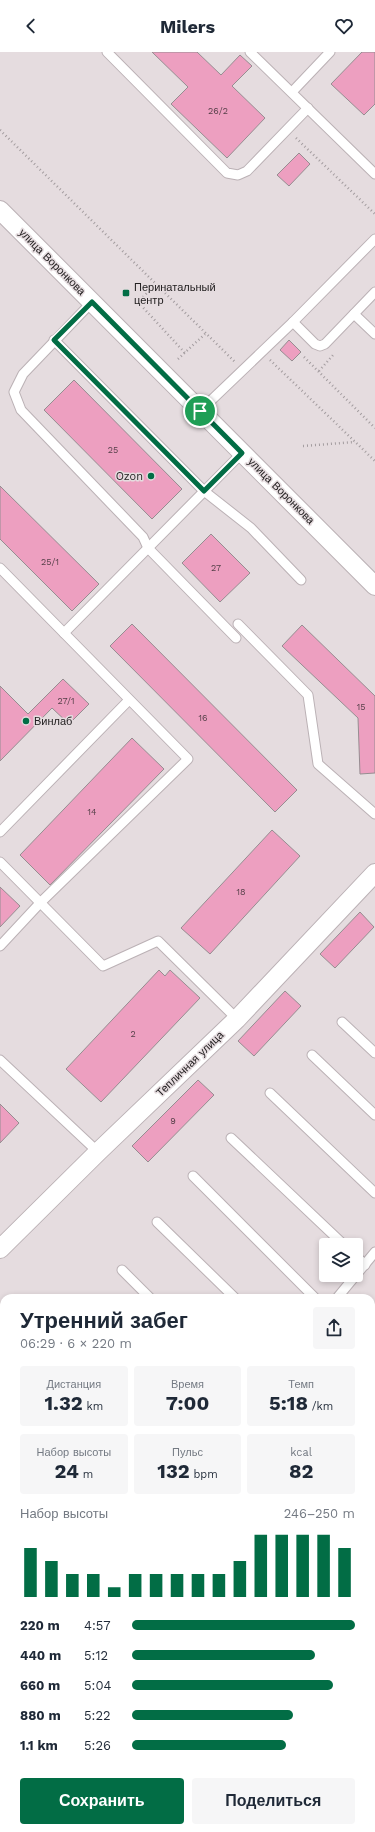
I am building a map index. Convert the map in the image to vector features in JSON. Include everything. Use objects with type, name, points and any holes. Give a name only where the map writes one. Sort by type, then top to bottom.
[{"type":"street","name":"улица Воронкова","points":[[0,210],[375,586]]},
{"type":"street","name":"Тепличная улица","points":[[0,1248],[237,1019],[375,873]]},
{"type":"lane","points":[[107,52],[227,173],[238,175],[247,171],[308,108]]},
{"type":"lane","points":[[250,52],[375,174]]},
{"type":"lane","points":[[292,92],[330,52]]},
{"type":"lane","points":[[200,411],[375,239]]},
{"type":"lane","points":[[292,322],[315,344],[320,346],[325,344],[375,292]]},
{"type":"lane","points":[[92,302],[23,374],[14,392],[21,410],[143,538],[148,548],[236,638]]},
{"type":"lane","points":[[354,314],[375,334]]},
{"type":"lane","points":[[54,340],[204,491],[251,528],[301,580]]},
{"type":"lane","points":[[64,633],[242,453]]},
{"type":"lane","points":[[0,568],[188,760],[41,902],[0,946]]},
{"type":"lane","points":[[238,624],[308,695],[318,764],[375,814]]},
{"type":"lane","points":[[0,832],[129,700]]},
{"type":"lane","points":[[0,862],[103,966],[158,941],[237,1019]]},
{"type":"lane","points":[[342,1022],[375,1053]]},
{"type":"lane","points":[[312,1055],[375,1115]]},
{"type":"lane","points":[[0,1060],[98,1152]]},
{"type":"lane","points":[[270,1093],[375,1193]]},
{"type":"lane","points":[[231,1138],[337,1238]]},
{"type":"lane","points":[[193,1176],[311,1294]]},
{"type":"lane","points":[[157,1222],[231,1294]]},
{"type":"lane","points":[[340,1294],[375,1252]]},
{"type":"lane","points":[[122,1270],[146,1294]]},
{"type":"path","points":[[0,130],[205,334],[243,369]]},
{"type":"path","points":[[287,130],[375,214]]},
{"type":"path","points":[[156,285],[138,302],[185,353]]},
{"type":"path","points":[[178,359],[205,334]]},
{"type":"path","points":[[261,351],[375,461]]},
{"type":"path","points":[[304,357],[375,428]]},
{"type":"path","points":[[303,446],[356,442]]},
{"type":"building","points":[[152,52],[197,52],[221,75],[240,55],[252,66],[232,86],[265,118],[227,158],[171,104],[188,87]]},
{"type":"building","points":[[362,52],[375,52],[375,104],[364,115],[331,84]]},
{"type":"building","points":[[299,153],[310,164],[289,186],[277,175]]},
{"type":"building","points":[[289,340],[301,352],[292,361],[280,350]]},
{"type":"building","points":[[74,380],[182,489],[152,519],[44,410]]},
{"type":"building","points":[[0,486],[99,584],[72,611],[0,539]]},
{"type":"building","points":[[211,534],[250,573],[220,602],[182,563]]},
{"type":"building","points":[[132,624],[297,790],[275,812],[110,646]]},
{"type":"building","points":[[302,625],[375,696],[375,773],[360,774],[358,718],[282,646]]},
{"type":"building","points":[[63,679],[89,704],[69,724],[52,708],[0,761],[0,686],[28,714]]},
{"type":"building","points":[[132,738],[164,769],[50,885],[20,855]]},
{"type":"building","points":[[272,830],[300,856],[210,954],[181,928]]},
{"type":"building","points":[[0,887],[20,906],[0,927]]},
{"type":"building","points":[[360,912],[374,927],[335,968],[320,954]]},
{"type":"building","points":[[159,970],[165,976],[170,970],[200,998],[101,1102],[66,1069]]},
{"type":"building","points":[[285,991],[301,1006],[254,1056],[238,1041]]},
{"type":"building","points":[[198,1080],[214,1095],[148,1162],[132,1146]]},
{"type":"building","points":[[0,1104],[19,1123],[0,1143]]},
{"type":"place","name":"Перинатальный центр","points":[[126,293]]},
{"type":"place","name":"Ozon","points":[[151,476]]},
{"type":"place","name":"Винлаб","points":[[26,721]]},
{"type":"route","points":[[92,302],[200,411],[242,453],[204,491],[54,340],[92,302]]}]
